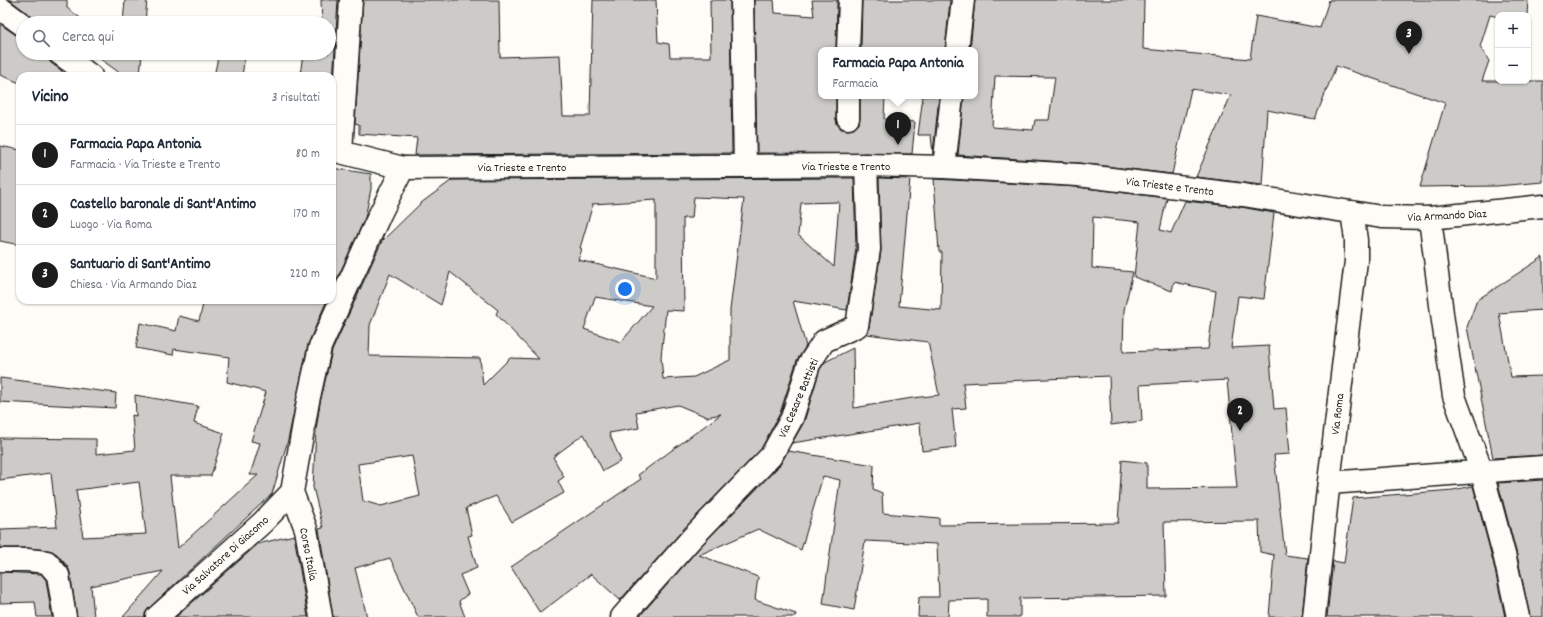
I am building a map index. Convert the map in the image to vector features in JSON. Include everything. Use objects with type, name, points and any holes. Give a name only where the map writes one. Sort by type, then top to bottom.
[{"type":"street","points":[[336,151],[351,0]]},
{"type":"street","points":[[742,0],[746,166]]},
{"type":"street","points":[[848,47],[850,0]]},
{"type":"street","points":[[957,47],[963,0]]},
{"type":"street","points":[[0,8],[16,20]]},
{"type":"street","points":[[69,60],[86,72]]},
{"type":"street","points":[[848,99],[848,118]]},
{"type":"street","points":[[944,167],[952,99]]},
{"type":"street","name":"Via Trieste e Trento","points":[[336,151],[403,168],[866,165],[944,167],[1078,175],[1243,195],[1352,212]]},
{"type":"street","name":"Via Cesare Battisti","points":[[622,617],[691,539],[771,456],[792,418],[809,364],[824,341],[857,326],[869,249],[866,165]]},
{"type":"street","points":[[292,492],[308,401],[320,347],[373,229],[403,168]]},
{"type":"street","name":"Via Armando Diaz","points":[[1352,212],[1382,217],[1430,218],[1543,206]]},
{"type":"street","name":"Via Roma","points":[[1314,617],[1356,260],[1356,240],[1352,212]]},
{"type":"street","points":[[1430,218],[1454,396],[1482,472],[1505,558],[1518,617]]},
{"type":"street","points":[[1329,483],[1543,467]]},
{"type":"street","name":"Via Salvatore Di Giacomo","points":[[157,617],[262,523],[292,492]]},
{"type":"street","name":"Corso Italia","points":[[292,492],[306,529],[321,617]]},
{"type":"street","points":[[0,560],[47,562],[58,575],[65,617]]},
{"type":"building","points":[[10,0],[67,0],[67,8],[78,16],[31,16]]},
{"type":"building","points":[[125,0],[147,0],[146,16],[124,16]]},
{"type":"building","points":[[321,0],[338,0],[336,33],[336,16],[322,16]]},
{"type":"building","points":[[363,0],[499,0],[500,57],[560,55],[563,116],[590,116],[593,0],[656,0],[658,42],[669,44],[670,57],[711,57],[710,0],[730,0],[732,153],[415,155],[417,138],[359,134],[359,125],[355,124]]},
{"type":"building","points":[[754,0],[774,0],[775,13],[814,16],[812,0],[837,0],[836,47],[818,47],[818,99],[836,99],[837,124],[841,129],[848,130],[854,129],[859,124],[860,99],[885,99],[884,119],[915,122],[912,154],[757,153]]},
{"type":"building","points":[[862,0],[950,0],[945,47],[861,47]]},
{"type":"building","points":[[975,0],[1144,0],[1143,49],[1250,59],[1256,16],[1320,28],[1329,0],[1528,0],[1527,12],[1495,12],[1495,16],[1490,15],[1480,47],[1489,61],[1482,81],[1495,81],[1495,84],[1531,84],[1531,81],[1543,81],[1543,182],[1497,186],[1420,187],[1445,103],[1336,66],[1315,119],[1267,110],[1262,185],[1196,177],[1231,95],[1191,89],[1172,174],[1079,163],[958,155],[964,99],[978,99],[978,47],[970,47]],"holes":[[[995,76],[1055,77],[1049,120],[1035,120],[1033,130],[992,127]]]},
{"type":"building","points":[[0,24],[16,35],[16,60],[49,60],[62,71],[16,72],[16,81],[0,75]]},
{"type":"building","points":[[102,60],[141,60],[140,72],[118,72]]},
{"type":"building","points":[[217,60],[244,60],[243,72],[215,72]]},
{"type":"building","points":[[302,60],[334,60],[334,72],[301,72]]},
{"type":"building","points":[[923,99],[939,99],[933,154],[931,135],[918,135]]},
{"type":"building","points":[[0,146],[16,149],[16,244],[0,241]]},
{"type":"building","points":[[336,169],[371,174],[371,189],[365,218],[336,281]]},
{"type":"building","points":[[854,178],[856,248],[847,310],[793,301],[806,346],[797,360],[780,413],[761,449],[682,531],[620,600],[591,574],[540,613],[511,567],[641,479],[638,475],[721,414],[707,417],[678,405],[636,412],[639,428],[609,433],[621,461],[603,471],[584,434],[553,457],[564,477],[558,481],[564,493],[512,522],[496,496],[466,508],[472,535],[468,536],[477,568],[460,575],[468,594],[459,601],[465,617],[418,617],[390,558],[355,568],[367,617],[333,617],[319,529],[323,528],[313,487],[316,430],[320,403],[332,351],[382,241],[421,203],[452,180]],"holes":[[[694,197],[744,199],[730,310],[730,360],[694,377],[663,379],[661,357],[666,310],[684,311],[683,218],[692,218]],[[656,200],[656,278],[578,260],[582,249],[580,248],[593,204]],[[839,202],[834,267],[798,235],[801,203]],[[450,272],[498,310],[496,314],[539,359],[510,358],[483,385],[480,358],[369,356],[370,325],[390,274],[441,305]],[[595,297],[652,306],[621,342],[584,329]],[[412,456],[420,496],[381,506],[363,501],[358,464]]]},
{"type":"building","points":[[879,178],[910,179],[899,306],[941,310],[942,252],[939,252],[934,179],[1077,187],[1167,198],[1160,230],[1171,233],[1185,201],[1241,207],[1274,213],[1264,299],[1238,296],[1231,348],[1269,346],[1274,409],[1286,408],[1290,454],[1274,455],[1285,555],[1308,558],[1302,617],[1269,617],[1274,555],[1260,552],[1259,521],[1164,522],[1166,596],[1020,598],[1020,617],[987,617],[987,599],[949,600],[948,617],[918,617],[919,597],[939,597],[937,544],[865,541],[854,610],[823,604],[840,480],[823,476],[801,550],[758,529],[699,555],[758,577],[755,600],[796,614],[795,617],[639,617],[700,547],[780,465],[788,451],[874,465],[873,489],[882,493],[883,513],[939,518],[939,525],[1118,523],[1122,460],[1147,463],[1147,489],[1237,488],[1227,380],[1140,385],[1142,421],[1111,425],[1109,376],[963,383],[966,408],[952,409],[956,447],[922,451],[920,423],[792,443],[804,422],[820,369],[825,362],[853,348],[854,408],[939,395],[928,342],[867,334],[881,251]],"holes":[[[1093,217],[1140,222],[1134,277],[1172,291],[1174,282],[1216,291],[1208,349],[1123,352],[1124,310],[1133,272],[1092,268]]]},
{"type":"building","points":[[1543,257],[1543,310],[1499,313],[1511,377],[1543,376],[1543,455],[1493,458],[1467,327],[1477,300]]},
{"type":"building","points":[[203,304],[325,304],[308,344],[288,440],[272,494],[149,608],[145,613],[145,617],[123,617],[163,571],[91,586],[94,617],[77,617],[70,573],[68,567],[57,554],[48,550],[0,548],[0,529],[57,527],[51,473],[0,480],[0,438],[96,439],[96,454],[135,450],[132,415],[136,416],[135,395],[198,406],[194,423],[224,433],[211,476],[170,476],[178,548],[258,475],[250,475],[260,443],[251,441],[266,392],[227,382],[229,357],[174,349],[173,355],[136,348],[140,323],[176,331],[179,316],[199,321]],"holes":[[[139,482],[146,534],[83,537],[76,490]]]},
{"type":"building","points":[[0,378],[116,393],[115,408],[0,402]]},
{"type":"building","points":[[1543,480],[1543,617],[1530,617],[1517,555],[1498,483]]},
{"type":"building","points":[[1473,486],[1493,561],[1505,617],[1327,617],[1333,561],[1344,563],[1353,498],[1453,490]]},
{"type":"building","points":[[294,535],[308,617],[176,617],[258,544]]},
{"type":"building","points":[[0,572],[41,574],[46,580],[52,617],[37,617],[35,602],[0,603]]},
{"type":"place","name":"Santuario di Sant'Antimo","points":[[1409,54]]},
{"type":"place","name":"Farmacia Papa Antonia","points":[[898,145]]},
{"type":"place","name":"Castello baronale di Sant'Antimo","points":[[1240,431]]}]
